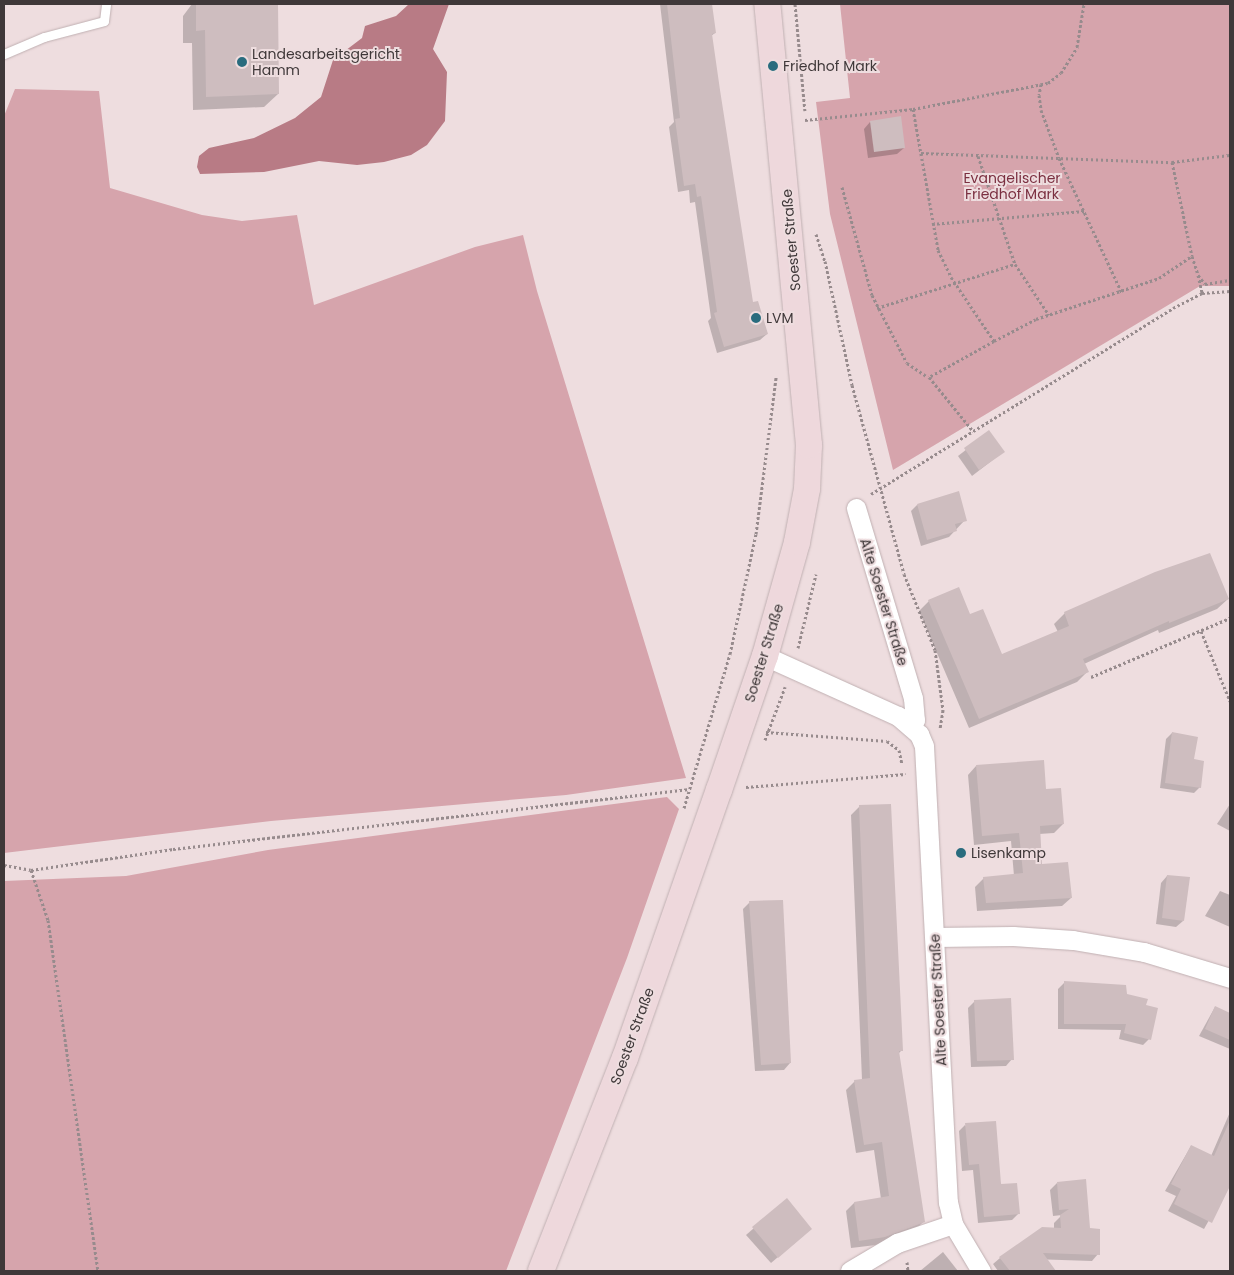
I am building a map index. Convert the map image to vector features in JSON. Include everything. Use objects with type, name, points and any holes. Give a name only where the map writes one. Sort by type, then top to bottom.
[{"type":"main road","name":"Soester Straße","points":[[542,1271],[625,1058],[765,656],[798,542],[807,489],[809,446],[767,4]]},
{"type":"street","name":"Alte Soester Straße","points":[[856,508],[913,698],[915,720],[911,725]]},
{"type":"street","name":"Alte Soester Straße","points":[[765,656],[898,716],[911,725],[924,746],[948,1202],[953,1224],[981,1271]]},
{"type":"street","points":[[935,937],[1013,936],[1074,940],[1144,952],[1230,978]]},
{"type":"street","points":[[850,1271],[897,1244],[953,1224]]},
{"type":"lane","points":[[4,54],[44,37],[104,21],[106,4]]},
{"type":"path","points":[[805,120],[913,108],[1041,84],[1061,73],[1074,54],[1081,33],[1084,4]]},
{"type":"path","points":[[1041,84],[1039,95],[1042,110],[1059,158],[1122,293]]},
{"type":"path","points":[[913,108],[938,250],[954,282],[994,341]]},
{"type":"path","points":[[920,153],[1172,162],[1230,154]]},
{"type":"path","points":[[978,156],[1015,264],[1049,315]]},
{"type":"path","points":[[1172,162],[1202,294]]},
{"type":"path","points":[[842,187],[861,268],[878,308],[907,362],[929,377],[973,431]]},
{"type":"path","points":[[932,224],[1084,211]]},
{"type":"path","points":[[929,377],[994,341],[1049,315],[1122,293],[1159,278],[1192,256]]},
{"type":"path","points":[[878,308],[954,282],[1015,264]]},
{"type":"path","points":[[1198,275],[1205,284],[1230,280]]},
{"type":"path","points":[[856,508],[880,486],[973,431],[1102,350],[1202,294],[1230,291]]},
{"type":"path","points":[[746,787],[904,774],[899,750],[887,740],[768,732],[713,715],[756,534],[776,374]]},
{"type":"path","points":[[1091,677],[1230,618]]},
{"type":"path","points":[[1201,631],[1230,701]]},
{"type":"path","points":[[4,865],[31,870],[173,849],[588,800],[719,790]]},
{"type":"path","points":[[31,870],[48,920],[98,1271]]},
{"type":"green space","name":"Evangelischer Friedhof Mark","points":[[840,4],[1230,4],[1230,286],[1200,286],[893,470],[830,214],[816,102],[850,98]]},
{"type":"green space","points":[[15,89],[99,91],[110,188],[202,215],[242,221],[297,215],[314,305],[475,247],[523,235],[537,291],[686,778],[566,795],[271,821],[4,853],[4,116]]},
{"type":"green space","points":[[667,797],[679,809],[627,958],[506,1271],[4,1271],[4,881],[126,876],[268,850]]},
{"type":"shaded area","points":[[409,4],[449,4],[433,49],[447,72],[445,121],[427,145],[411,155],[384,162],[357,165],[319,161],[264,172],[200,174],[197,167],[199,156],[209,148],[254,138],[295,118],[321,97],[333,60],[362,38],[365,26],[396,16]]},
{"type":"building","name":"Landesarbeitsgericht Hamm","points":[[196,4],[278,4],[279,94],[206,97],[205,30],[196,31]]},
{"type":"building","points":[[667,4],[712,4],[716,33],[712,34],[753,302],[758,301],[768,334],[724,347],[714,313],[717,312],[701,196],[697,197],[695,184],[684,186],[675,119],[680,118]]},
{"type":"building","points":[[901,116],[905,148],[874,152],[870,121]]},
{"type":"building","points":[[989,430],[1005,452],[979,470],[964,448]]},
{"type":"building","points":[[959,491],[967,521],[955,524],[957,531],[927,540],[917,504]]},
{"type":"building","points":[[1210,553],[1229,599],[1169,623],[1169,621],[1083,659],[1089,672],[979,719],[928,600],[959,587],[970,614],[983,609],[1002,654],[1069,626],[1064,612],[1155,572]]},
{"type":"building","points":[[1172,732],[1198,737],[1194,759],[1204,761],[1201,788],[1165,783]]},
{"type":"building","points":[[1044,760],[1046,789],[1061,788],[1064,824],[1040,826],[1042,864],[1068,862],[1072,898],[986,903],[983,877],[1023,873],[1019,833],[982,836],[976,765]]},
{"type":"building","points":[[891,804],[903,1051],[899,1051],[925,1222],[885,1237],[859,1241],[854,1202],[889,1196],[882,1142],[864,1145],[854,1080],[870,1078],[859,805]]},
{"type":"building","points":[[1167,875],[1190,877],[1184,921],[1162,918]]},
{"type":"building","points":[[783,900],[791,1063],[761,1065],[749,901]]},
{"type":"building","points":[[1064,981],[1126,985],[1127,994],[1148,999],[1146,1005],[1158,1008],[1151,1040],[1124,1033],[1126,1024],[1064,1024]]},
{"type":"building","points":[[1011,998],[1014,1060],[977,1061],[974,1000]]},
{"type":"building","points":[[1215,1006],[1230,1013],[1230,1040],[1205,1029]]},
{"type":"building","points":[[1230,1120],[1230,1186],[1212,1223],[1174,1204],[1181,1189],[1171,1184],[1191,1145],[1214,1156]]},
{"type":"building","points":[[996,1121],[1001,1184],[1017,1183],[1020,1214],[984,1217],[979,1164],[969,1165],[965,1123]]},
{"type":"building","points":[[1086,1179],[1090,1228],[1100,1229],[1100,1255],[1043,1253],[1056,1271],[1010,1271],[999,1257],[1042,1227],[1061,1228],[1060,1215],[1069,1209],[1059,1210],[1057,1182]]},
{"type":"building","points":[[787,1198],[812,1229],[778,1258],[752,1227]]},
{"type":"place","name":"Landesarbeitsgericht Hamm","points":[[242,62]]},
{"type":"place","name":"Friedhof Mark","points":[[773,66]]},
{"type":"place","name":"LVM","points":[[756,318]]},
{"type":"place","name":"Lisenkamp","points":[[961,853]]}]
